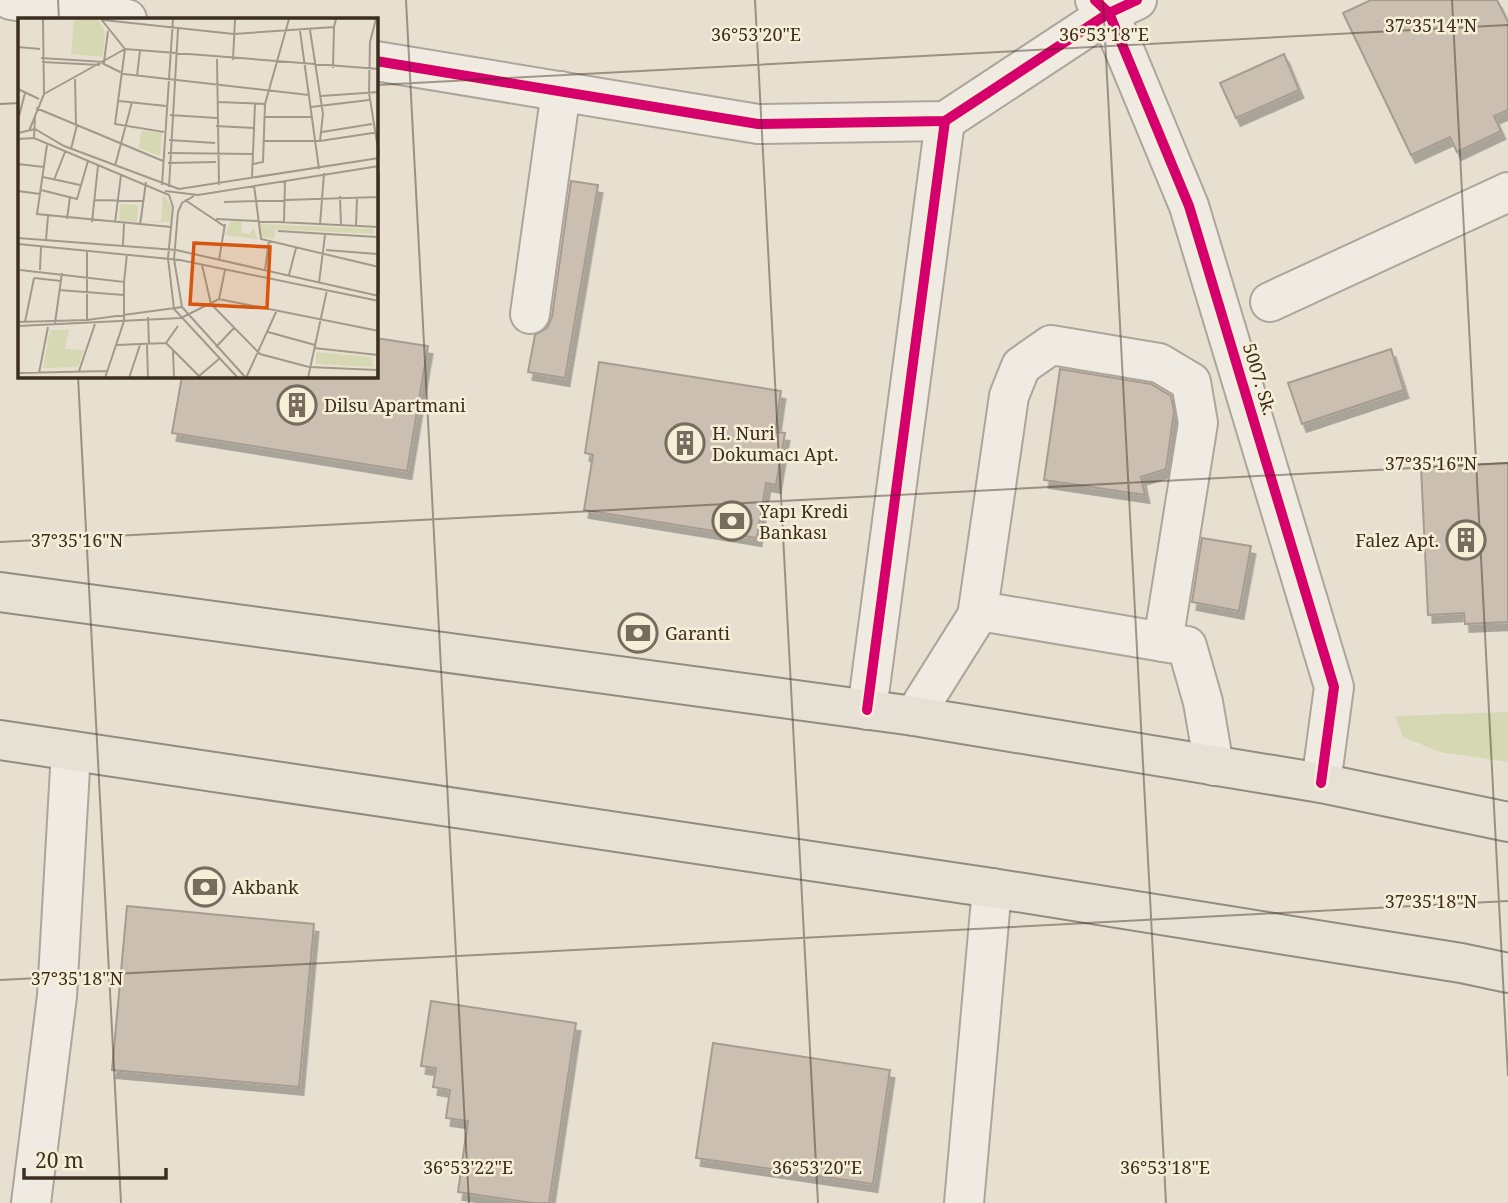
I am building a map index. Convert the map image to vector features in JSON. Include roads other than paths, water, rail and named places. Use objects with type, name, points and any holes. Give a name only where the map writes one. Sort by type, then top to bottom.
[{"type":"main road","points":[[0,592],[915,716],[1321,783],[1508,822]]},
{"type":"main road","points":[[0,740],[992,888],[1508,973]]},
{"type":"street","points":[[11,0],[121,18]]},
{"type":"street","points":[[378,61],[758,124],[945,121],[1114,4]]},
{"type":"street","name":"5007. Sk.","points":[[1114,4],[1189,206],[1334,687],[1321,783]]},
{"type":"street","points":[[530,314],[561,91]]},
{"type":"street","points":[[867,710],[945,121]]},
{"type":"street","points":[[1270,302],[1508,192]]},
{"type":"street","points":[[977,617],[1009,396],[1021,366],[1051,345],[1159,363],[1191,382],[1198,423],[1163,642]]},
{"type":"street","points":[[915,716],[981,611],[1187,646],[1203,702],[1214,766]]},
{"type":"street","points":[[31,1203],[57,996],[71,751]]},
{"type":"street","points":[[964,1203],[992,888]]},
{"type":"place","name":"Dilsu Apartmani","points":[[297,405]]},
{"type":"place","name":"H. Nuri Dokumacı Apt.","points":[[685,443]]},
{"type":"place","name":"Yapı Kredi Bankası","points":[[732,521]]},
{"type":"place","name":"Falez Apt.","points":[[1466,540]]},
{"type":"place","name":"Garanti","points":[[638,633]]},
{"type":"place","name":"Akbank","points":[[205,887]]}]
